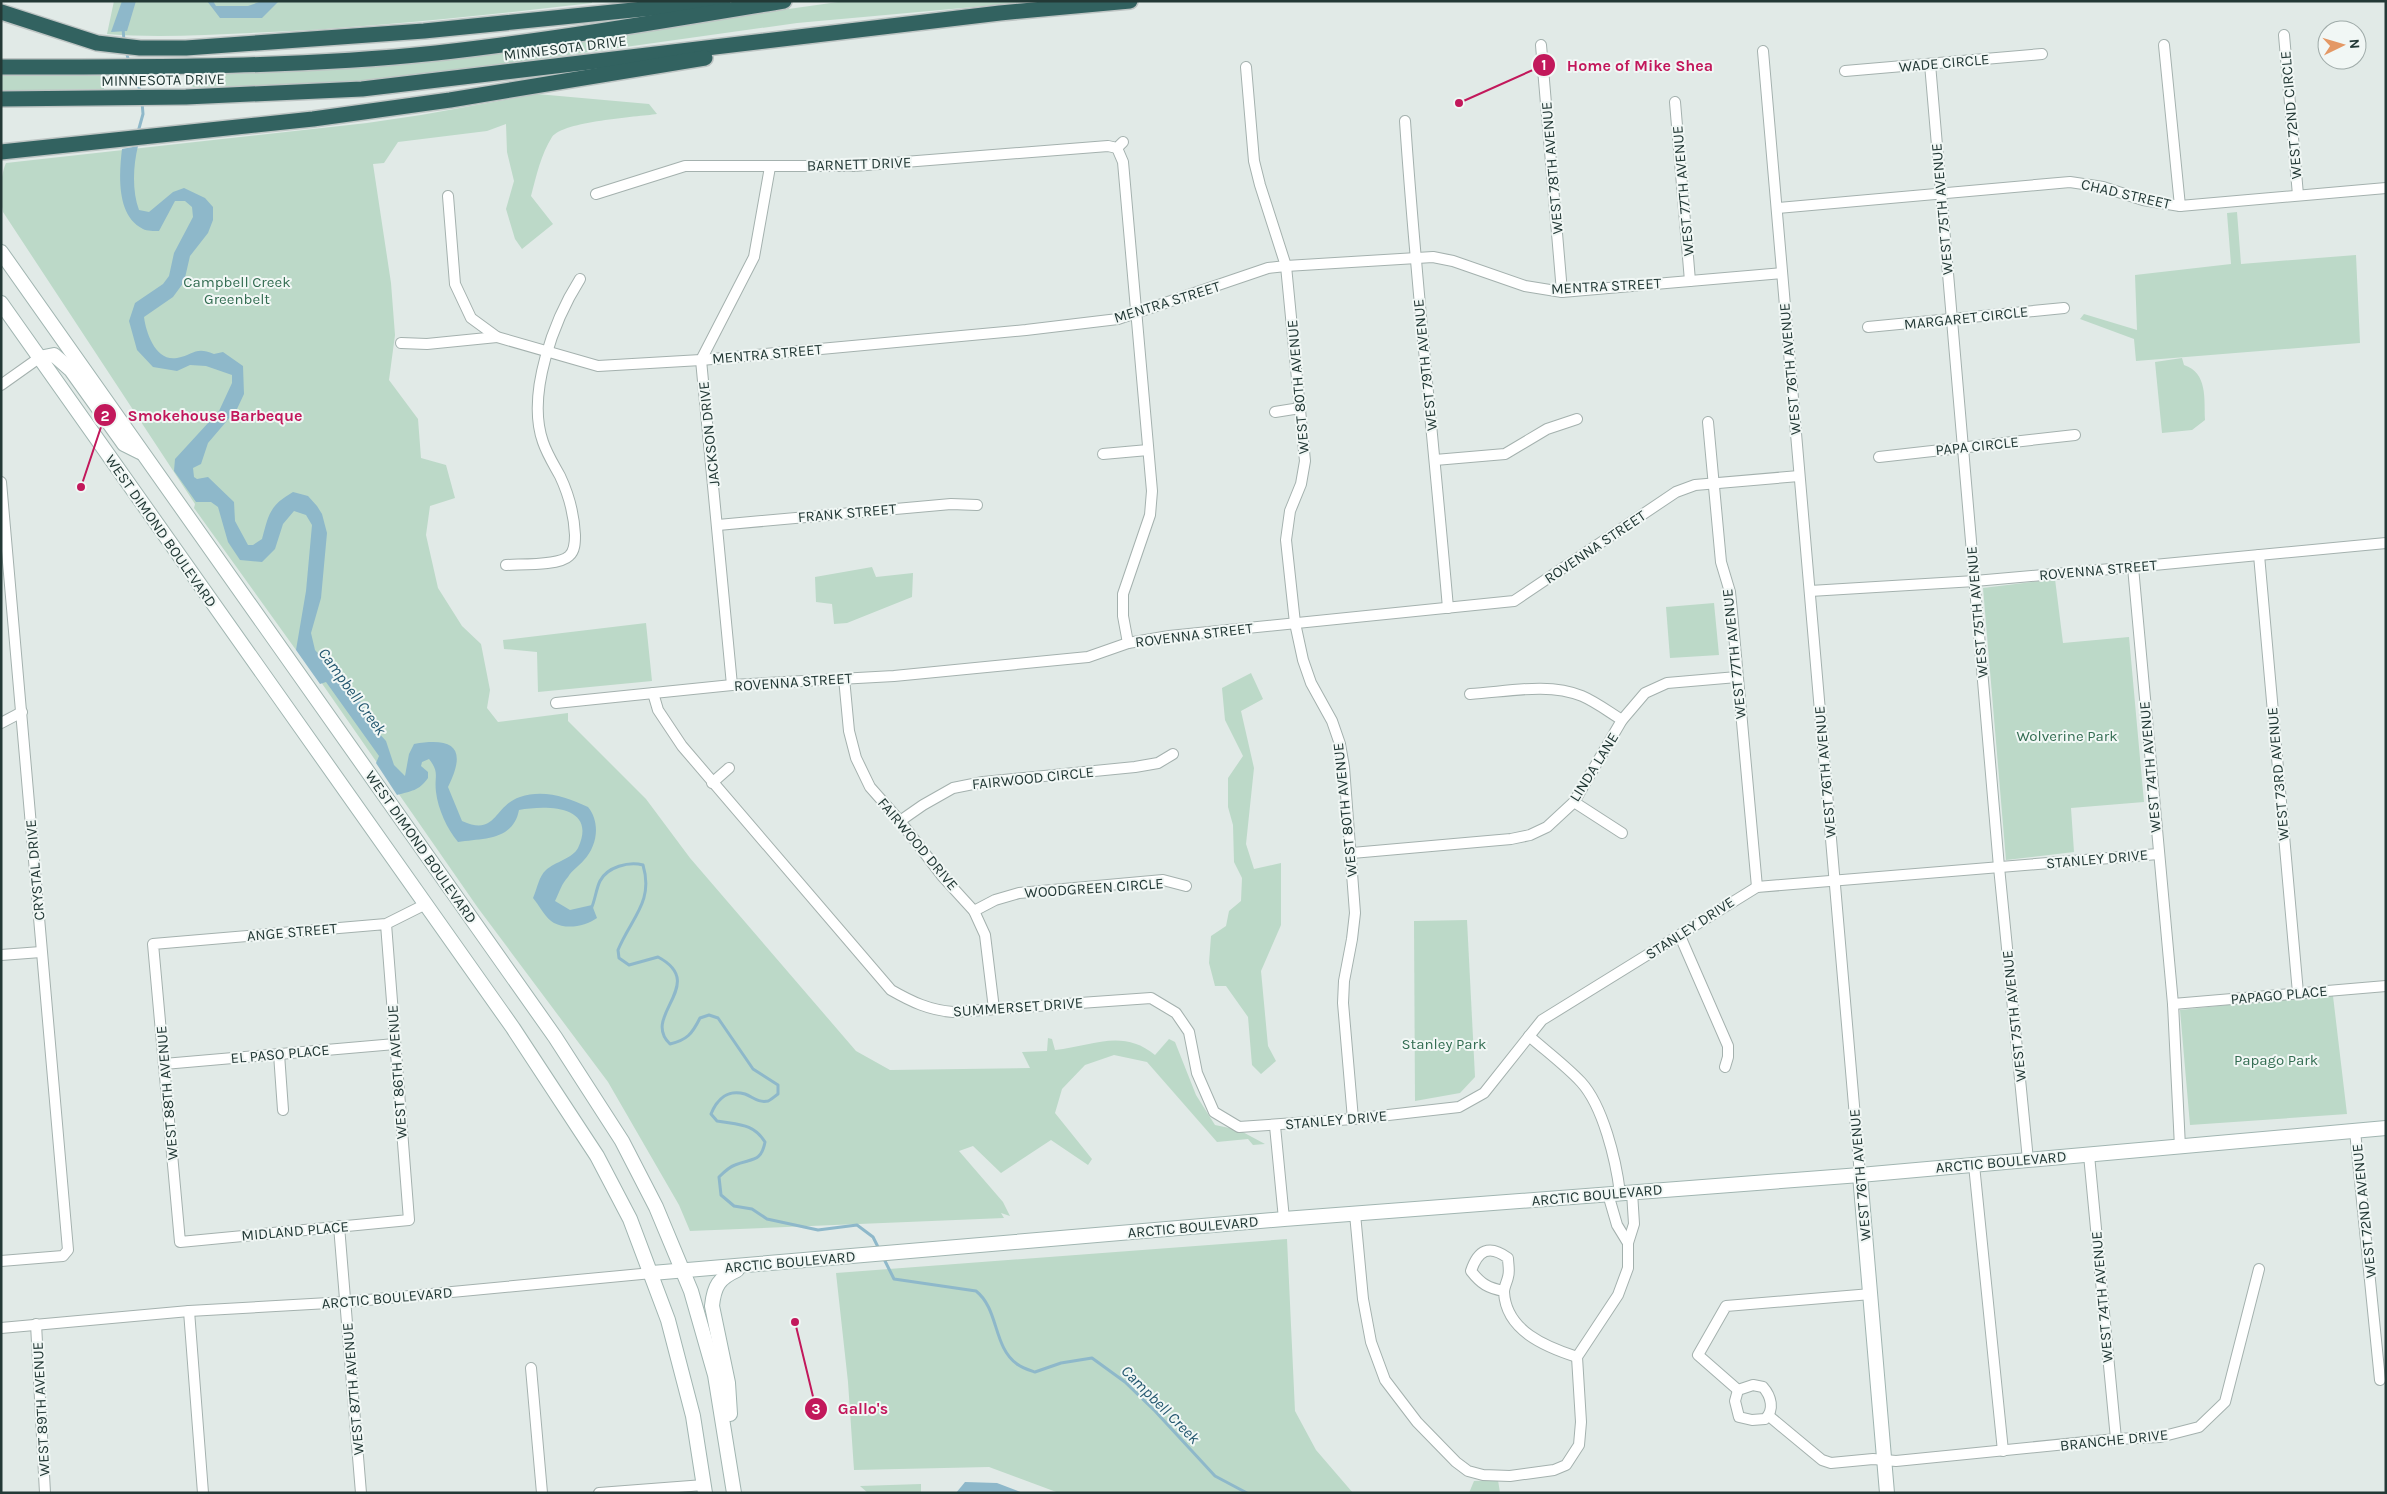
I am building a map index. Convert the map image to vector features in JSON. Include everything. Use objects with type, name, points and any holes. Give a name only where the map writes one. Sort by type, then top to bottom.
[{"type":"highway","points":[[1,12],[97,43],[140,48],[186,48],[424,31],[722,1]]},
{"type":"highway","name":"MINNESOTA DRIVE","points":[[1,67],[272,65],[436,53],[670,20],[784,1]]},
{"type":"highway","name":"MINNESOTA DRIVE","points":[[1,99],[186,97],[362,89],[1000,13],[1130,1]]},
{"type":"highway","points":[[3,152],[180,133],[450,100],[884,27]]},
{"type":"main road","name":"WEST DIMOND BOULEVARD","points":[[1,252],[555,1037],[622,1141],[656,1207],[683,1271],[704,1333],[715,1375],[734,1493]]},
{"type":"main road","name":"WEST DIMOND BOULEVARD","points":[[1,303],[426,904],[530,1053],[597,1156],[630,1219],[652,1273],[682,1370],[704,1489]]},
{"type":"main road","points":[[39,358],[54,355],[60,359],[124,444],[141,452]]},
{"type":"main road","name":"ARCTIC BOULEVARD","points":[[652,1273],[1284,1219],[1860,1175],[2386,1128]]},
{"type":"main road","name":"WEST 76TH AVENUE","points":[[1860,1175],[1888,1493]]},
{"type":"main road","points":[[730,1465],[728,1384],[712,1306],[713,1293],[722,1277],[747,1265]]},
{"type":"street","name":"WEST 72ND CIRCLE","points":[[2284,35],[2298,195]]},
{"type":"street","name":"WEST 78TH AVENUE","points":[[1541,45],[1562,292]]},
{"type":"street","points":[[2164,45],[2180,206]]},
{"type":"street","name":"WEST 76TH AVENUE","points":[[1763,51],[1860,1175]]},
{"type":"street","name":"WADE CIRCLE","points":[[1845,71],[2042,54]]},
{"type":"street","name":"WEST 75TH AVENUE","points":[[1930,64],[1999,866],[2028,1160]]},
{"type":"street","name":"WEST 80TH AVENUE","points":[[1246,66],[1254,161],[1286,266],[1305,461],[1301,484],[1290,511],[1286,540],[1295,624],[1303,660],[1311,683],[1332,721],[1340,744],[1352,853],[1355,913],[1344,981],[1343,1003],[1353,1119]]},
{"type":"street","name":"WEST 77TH AVENUE","points":[[1675,102],[1690,281]]},
{"type":"street","name":"WEST 79TH AVENUE","points":[[1404,121],[1414,256],[1436,460],[1448,608]]},
{"type":"street","name":"BARNETT DRIVE","points":[[596,194],[686,166],[854,166],[1120,145],[1137,314]]},
{"type":"street","name":"JACKSON DRIVE","points":[[732,685],[702,360],[754,257],[770,166]]},
{"type":"street","name":"CHAD STREET","points":[[1777,208],[1940,192],[2070,182],[2103,187],[2143,200],[2180,206],[2386,188]]},
{"type":"street","points":[[448,196],[456,284],[471,318],[497,337]]},
{"type":"street","name":"MENTRA STREET","points":[[497,337],[598,366],[702,360],[1026,330],[1118,319],[1268,268],[1414,256],[1453,261],[1525,286],[1562,292],[1782,273]]},
{"type":"street","points":[[506,565],[562,561],[573,558],[575,544],[574,519],[569,498],[542,441],[537,416],[539,385],[548,352],[568,298],[580,279]]},
{"type":"street","name":"MARGARET CIRCLE","points":[[1868,327],[2064,308]]},
{"type":"street","points":[[1128,643],[1123,616],[1123,594],[1150,515],[1152,491],[1137,314]]},
{"type":"street","points":[[401,343],[409,345],[497,337]]},
{"type":"street","points":[[1,385],[39,358]]},
{"type":"street","points":[[1275,412],[1300,408]]},
{"type":"street","points":[[1436,460],[1505,454],[1547,429],[1577,419]]},
{"type":"street","name":"WEST 77TH AVENUE","points":[[1708,422],[1721,562],[1730,592],[1757,887]]},
{"type":"street","name":"PAPA CIRCLE","points":[[1880,456],[2075,436]]},
{"type":"street","points":[[1103,454],[1148,450]]},
{"type":"street","name":"ROVENNA STREET","points":[[556,703],[732,685],[894,676],[1088,657],[1128,643],[1169,636],[1514,601],[1676,492],[1695,485],[1799,476]]},
{"type":"street","name":"CRYSTAL DRIVE","points":[[1,482],[68,1250],[63,1256],[1,1261]]},
{"type":"street","name":"FRANK STREET","points":[[718,525],[951,504],[977,505]]},
{"type":"street","name":"ROVENNA STREET","points":[[1810,591],[1975,581],[2386,543]]},
{"type":"street","name":"WEST 73RD AVENUE","points":[[2259,555],[2298,993]]},
{"type":"street","name":"WEST 74TH AVENUE","points":[[2133,567],[2172,1004],[2180,1147]]},
{"type":"street","name":"LINDA LANE","points":[[1352,853],[1511,839],[1530,835],[1547,827],[1574,802],[1622,720],[1645,693],[1654,687],[1667,683],[1737,677]]},
{"type":"street","name":"FAIRWOOD DRIVE","points":[[844,678],[849,731],[856,758],[870,787],[900,821],[942,877],[974,911],[985,935],[994,1009]]},
{"type":"street","points":[[1470,694],[1546,689],[1568,691],[1584,696],[1622,720]]},
{"type":"street","name":"SUMMERSET DRIVE","points":[[653,693],[658,710],[682,746],[891,990],[913,1003],[936,1011],[953,1012],[1151,998],[1176,1014],[1189,1032],[1197,1073],[1214,1112],[1239,1127],[1275,1126]]},
{"type":"street","points":[[1,723],[22,712]]},
{"type":"street","name":"FAIRWOOD CIRCLE","points":[[900,821],[953,788],[983,782],[1135,767],[1158,763],[1172,754]]},
{"type":"street","points":[[712,783],[728,768]]},
{"type":"street","points":[[1574,802],[1622,834]]},
{"type":"street","name":"STANLEY DRIVE","points":[[1275,1126],[1459,1107],[1484,1093],[1542,1020],[1680,936],[1726,904],[1757,887],[2158,854]]},
{"type":"street","name":"WOODGREEN CIRCLE","points":[[974,911],[995,900],[1019,893],[1163,880],[1186,886]]},
{"type":"street","name":"ANGE STREET","points":[[153,944],[386,924],[426,904]]},
{"type":"street","name":"WEST 86TH AVENUE","points":[[386,924],[409,1220]]},
{"type":"street","points":[[1680,936],[1728,1046],[1728,1057],[1724,1067]]},
{"type":"street","name":"WEST 88TH AVENUE","points":[[153,944],[180,1242]]},
{"type":"street","points":[[1,955],[41,952]]},
{"type":"street","name":"PAPAGO PLACE","points":[[2172,1004],[2386,986]]},
{"type":"street","points":[[1529,1036],[1582,1082],[1596,1104],[1618,1173],[1620,1193],[1617,1226],[1628,1243]]},
{"type":"street","name":"EL PASO PLACE","points":[[164,1064],[395,1044]]},
{"type":"street","points":[[279,1054],[283,1110]]},
{"type":"street","points":[[1275,1126],[1284,1219]]},
{"type":"street","name":"WEST 72ND AVENUE","points":[[2355,1131],[2380,1380]]},
{"type":"street","name":"WEST 74TH AVENUE","points":[[2089,1155],[2116,1439]]},
{"type":"street","points":[[1974,1165],[2003,1451]]},
{"type":"street","points":[[1355,1214],[1365,1308],[1371,1342],[1385,1380],[1417,1422],[1456,1462],[1468,1471],[1483,1475],[1510,1476],[1554,1470],[1566,1465],[1579,1445],[1580,1422],[1577,1357],[1618,1295],[1628,1268],[1628,1243],[1634,1224],[1620,1193]]},
{"type":"street","name":"MIDLAND PLACE","points":[[180,1242],[409,1220]]},
{"type":"street","name":"WEST 87TH AVENUE","points":[[339,1226],[361,1493]]},
{"type":"street","name":"BRANCHE DRIVE","points":[[1769,1416],[1827,1462],[1873,1459],[1885,1461],[2116,1439],[2160,1437],[2199,1427],[2225,1402],[2259,1269]]},
{"type":"street","name":"ARCTIC BOULEVARD","points":[[1,1328],[189,1311],[346,1302],[652,1273]]},
{"type":"street","points":[[1504,1291],[1509,1311],[1523,1331],[1549,1348],[1577,1357]]},
{"type":"street","points":[[1738,1390],[1698,1355],[1726,1306],[1871,1294]]},
{"type":"street","points":[[189,1311],[203,1493]]},
{"type":"street","points":[[2374,1313],[2386,1312]]},
{"type":"street","name":"WEST 89TH AVENUE","points":[[36,1324],[45,1493]]},
{"type":"street","points":[[532,1368],[542,1493]]},
{"type":"street","points":[[1753,1384],[1763,1387],[1770,1401],[1769,1416],[1765,1420],[1739,1417],[1735,1401],[1738,1390],[1753,1384]]},
{"type":"street","points":[[599,1493],[704,1489]]},
{"type":"green space","points":[[114,1],[592,1],[592,3],[380,25],[251,33],[161,36],[107,34]]},
{"type":"green space","points":[[845,1],[1040,1],[797,23],[454,71],[332,84],[193,87],[184,74],[310,69],[529,46]]},
{"type":"green space","points":[[1,76],[104,76],[104,89],[1,91]]},
{"type":"green space","name":"Campbell Creek Greenbelt","points":[[537,94],[649,104],[657,114],[585,123],[559,132],[552,137],[542,158],[531,196],[553,224],[522,249],[515,239],[506,209],[514,181],[507,152],[506,124],[487,131],[398,142],[384,163],[373,164],[391,283],[395,335],[389,380],[418,419],[421,458],[446,465],[455,498],[430,506],[426,535],[438,588],[462,626],[481,644],[490,690],[487,708],[498,722],[568,713],[568,721],[646,799],[690,858],[856,1051],[890,1070],[1030,1068],[1022,1052],[1047,1051],[1048,1038],[1052,1039],[1055,1050],[1119,1040],[1143,1047],[1155,1055],[1169,1039],[1175,1042],[1196,1095],[1215,1125],[1239,1130],[1265,1144],[1253,1145],[1248,1139],[1217,1142],[1147,1062],[1114,1055],[1085,1065],[1062,1089],[1055,1113],[1092,1159],[1088,1165],[1051,1140],[1001,1173],[973,1146],[959,1151],[1003,1202],[1010,1216],[1001,1213],[1004,1218],[690,1231],[679,1205],[608,1082],[478,908],[298,649],[296,650],[194,508],[195,504],[3,212],[1,187],[6,163],[367,123]]},
{"type":"green space","points":[[2237,212],[2241,264],[2356,255],[2360,343],[2136,361],[2134,339],[2080,319],[2084,314],[2137,330],[2135,275],[2231,264],[2227,213]]},
{"type":"green space","points":[[2182,358],[2184,365],[2192,369],[2201,380],[2205,420],[2192,430],[2162,433],[2155,362]]},
{"type":"green space","points":[[872,567],[876,577],[913,573],[912,597],[847,623],[834,624],[832,604],[816,602],[815,577]]},
{"type":"green space","name":"Wolverine Park","points":[[2055,579],[2063,643],[2129,637],[2144,802],[2071,808],[2074,852],[2006,860],[1983,588]]},
{"type":"green space","points":[[1714,603],[1719,655],[1670,658],[1666,607]]},
{"type":"green space","points":[[646,623],[652,681],[538,692],[537,652],[504,649],[503,640]]},
{"type":"green space","points":[[1251,673],[1263,699],[1241,711],[1254,768],[1246,844],[1254,869],[1281,863],[1281,925],[1261,971],[1268,1046],[1276,1061],[1261,1074],[1252,1065],[1248,1017],[1226,986],[1215,986],[1209,963],[1211,936],[1226,926],[1229,911],[1241,901],[1242,878],[1234,862],[1233,825],[1228,807],[1228,778],[1243,756],[1225,720],[1222,688]]},
{"type":"green space","name":"Stanley Park","points":[[1467,920],[1475,1077],[1460,1093],[1415,1101],[1414,921]]},
{"type":"green space","name":"Papago Park","points":[[2333,996],[2347,1114],[2190,1125],[2180,1010],[2301,997],[2304,999]]},
{"type":"green space","points":[[1287,1239],[1295,1411],[1316,1450],[1353,1493],[1059,1493],[989,1467],[854,1470],[848,1382],[836,1273]]},
{"type":"green space","points":[[1498,1480],[1500,1493],[1469,1493],[1474,1481]]},
{"type":"green space","points":[[921,1484],[921,1493],[868,1493],[860,1486]]},
{"type":"water","points":[[122,1],[136,1],[127,31],[111,32]]},
{"type":"water","points":[[207,1],[213,1],[216,6],[248,6],[262,1],[279,1],[262,18],[220,18]]},
{"type":"water","points":[[138,146],[134,178],[135,195],[139,210],[149,212],[173,192],[184,188],[205,198],[213,207],[213,220],[208,233],[190,256],[184,282],[173,297],[144,317],[153,345],[163,356],[170,358],[183,357],[198,351],[214,354],[223,352],[243,366],[244,394],[237,409],[208,443],[201,464],[193,468],[194,477],[197,479],[208,477],[234,502],[235,521],[248,545],[253,545],[262,539],[266,523],[274,506],[293,492],[308,496],[317,506],[322,514],[327,533],[321,598],[311,633],[315,650],[360,701],[377,731],[386,741],[394,765],[405,776],[409,754],[414,744],[439,742],[454,749],[456,755],[454,774],[448,787],[462,821],[473,825],[489,823],[511,801],[520,797],[537,794],[555,795],[588,807],[595,820],[596,827],[592,848],[564,882],[555,901],[570,910],[592,905],[597,918],[593,921],[570,927],[559,925],[548,918],[533,898],[544,873],[550,867],[572,855],[578,848],[582,834],[581,823],[575,816],[555,808],[519,810],[516,820],[504,833],[487,838],[458,842],[450,831],[441,812],[436,792],[436,771],[429,759],[422,762],[421,766],[428,772],[428,778],[425,782],[414,790],[397,795],[376,763],[379,756],[326,682],[320,684],[296,650],[306,591],[312,525],[306,515],[294,511],[283,524],[275,549],[262,562],[240,560],[228,542],[218,507],[211,502],[196,502],[174,471],[175,459],[219,411],[232,383],[232,375],[206,366],[190,365],[177,371],[153,367],[137,350],[129,321],[135,303],[163,284],[169,276],[174,253],[193,217],[192,207],[185,201],[175,201],[159,231],[145,230],[134,223],[128,215],[121,194],[120,170],[122,149]]},
{"type":"water","points":[[965,1482],[997,1483],[1023,1493],[956,1493]]},
{"type":"waterway","name":"Campbell Creek","points":[[123,28],[124,41]]},
{"type":"waterway","name":"Campbell Creek","points":[[126,50],[129,63]]},
{"type":"waterway","name":"Campbell Creek","points":[[133,71],[141,93]]},
{"type":"waterway","name":"Campbell Creek","points":[[138,132],[143,114],[142,102]]},
{"type":"waterway","name":"Campbell Creek","points":[[591,909],[597,888],[603,876],[619,866],[643,865],[646,878],[643,900],[618,950],[619,958],[629,965],[658,957],[672,967],[677,978],[676,989],[666,1011],[663,1033],[670,1044],[688,1036],[700,1018],[709,1015],[718,1018],[753,1069],[778,1085],[778,1094],[768,1101],[761,1101],[745,1094],[733,1093],[724,1096],[713,1109],[711,1114],[717,1121],[750,1128],[765,1142],[758,1157],[733,1166],[719,1177],[721,1195],[734,1206],[752,1209],[767,1219],[818,1230],[857,1225],[873,1237],[879,1249]]},
{"type":"waterway","name":"Campbell Creek","points":[[883,1257],[894,1279],[976,1291],[989,1308],[1009,1357],[1023,1368],[1035,1372],[1061,1363],[1092,1358],[1125,1382],[1155,1411],[1215,1476],[1247,1493]]},
{"type":"place","name":"Home of Mike Shea","points":[[1459,103]]},
{"type":"place","name":"Smokehouse Barbeque","points":[[81,487]]},
{"type":"place","name":"Gallo's","points":[[795,1322]]}]
